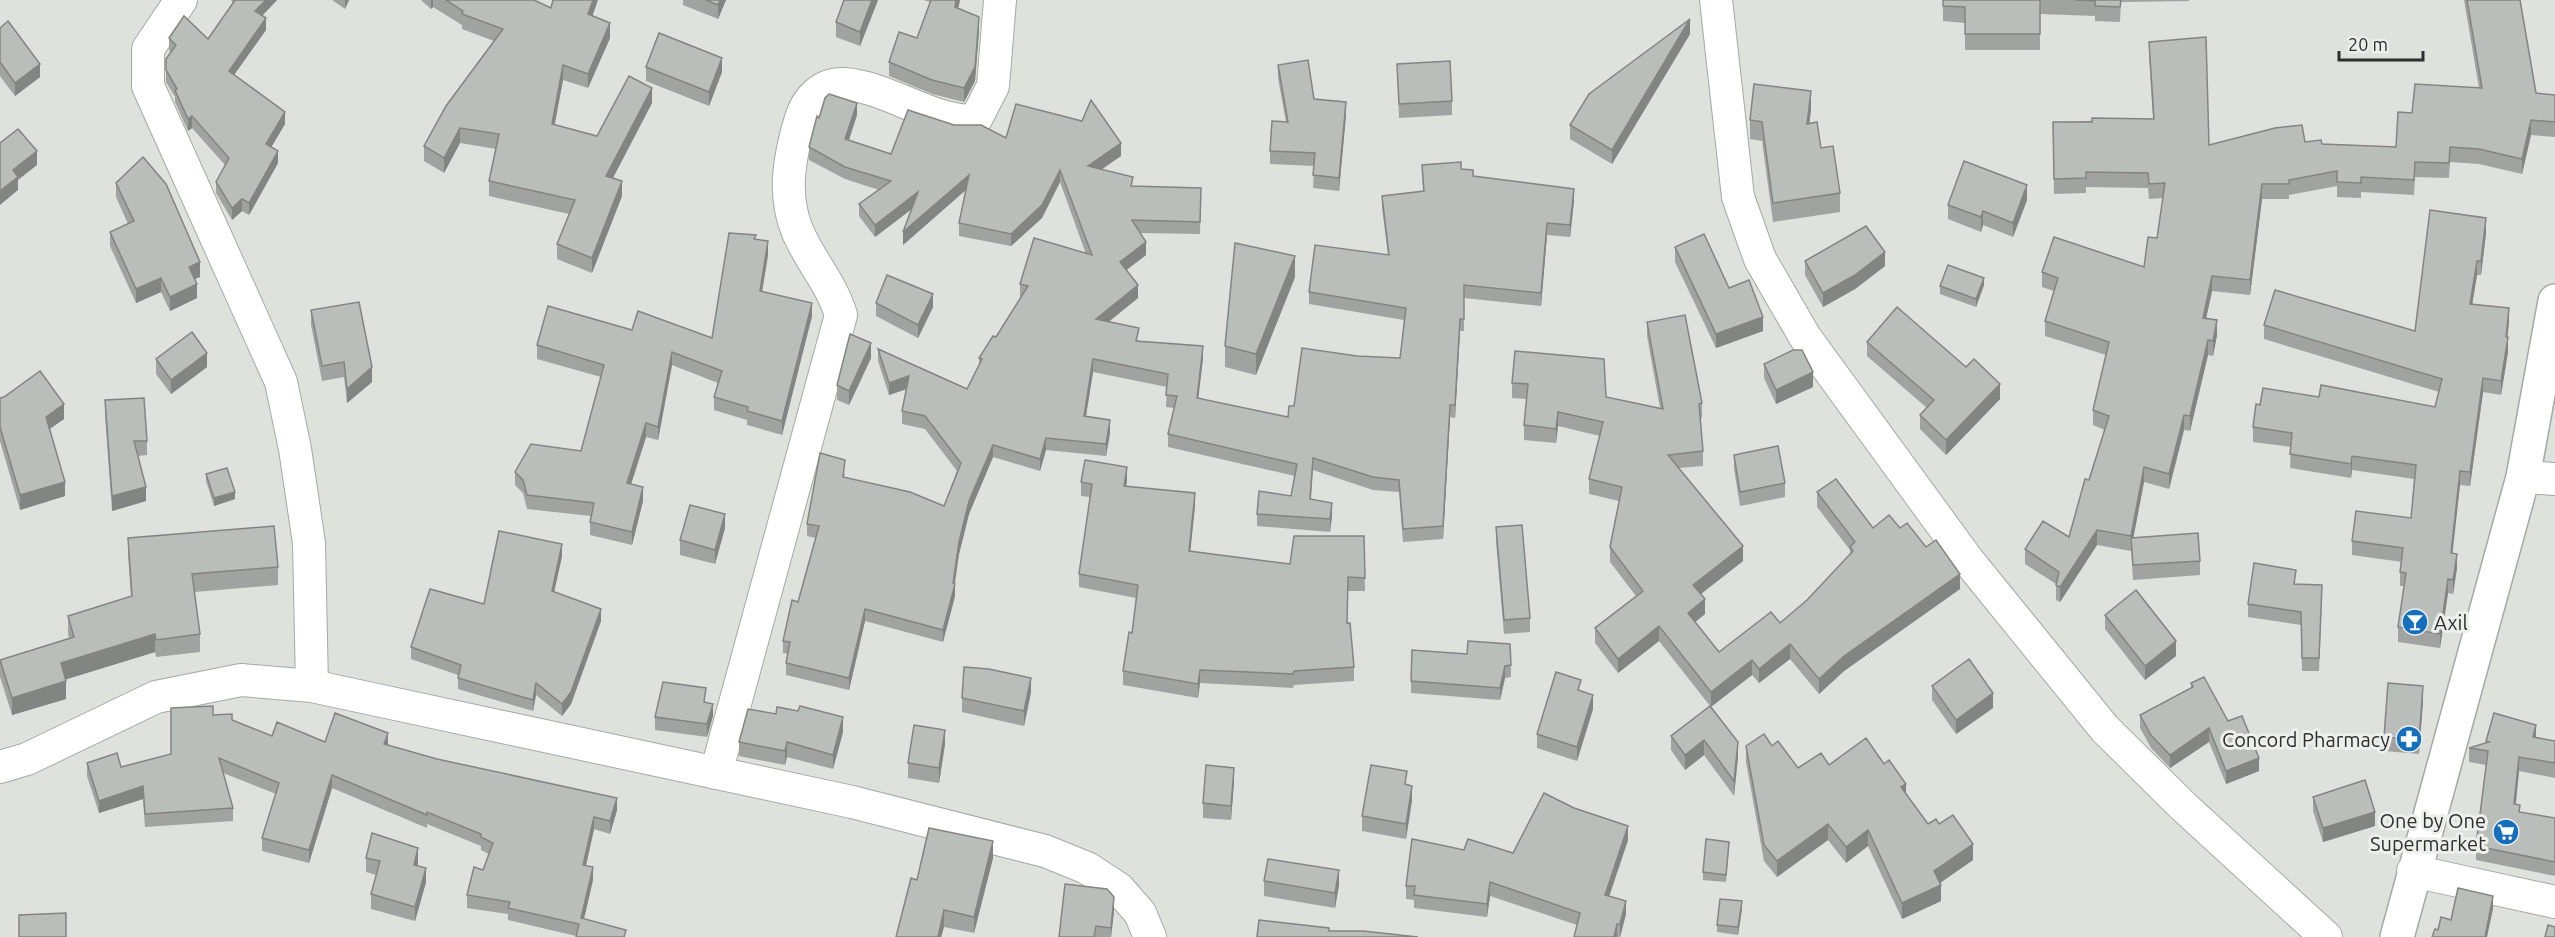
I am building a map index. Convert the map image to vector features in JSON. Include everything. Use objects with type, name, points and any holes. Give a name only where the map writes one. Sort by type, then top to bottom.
[{"type":"street","points":[[181,0],[148,49],[148,86],[281,382],[296,449],[309,543],[312,686]]},
{"type":"street","points":[[716,773],[841,315],[834,293],[797,231],[789,202],[790,153],[806,104],[821,89],[843,84],[888,95],[960,121],[975,121],[993,87],[1000,0]]},
{"type":"street","points":[[1716,0],[1738,197],[1760,260],[1805,337],[1967,559],[2105,729],[2184,807],[2326,937]]},
{"type":"street","points":[[2397,937],[2413,871],[2523,477],[2555,301]]},
{"type":"street","points":[[2523,477],[2555,479]]},
{"type":"street","points":[[0,767],[27,759],[156,697],[241,680],[312,686],[852,802],[1045,851],[1087,868],[1119,889],[1140,913],[1150,937]]},
{"type":"street","points":[[2413,871],[2555,902]]},
{"type":"building","points":[[235,0],[266,0],[255,11],[266,18],[229,71],[285,112],[266,144],[278,151],[249,203],[242,199],[232,208],[216,182],[229,158],[192,116],[188,119],[175,90],[177,89],[166,70],[166,59],[176,45],[169,38],[184,16],[208,39]]},
{"type":"building","points":[[446,0],[534,0],[551,8],[553,0],[593,0],[588,14],[610,23],[588,74],[563,65],[552,124],[597,136],[629,76],[652,88],[606,176],[622,181],[592,258],[557,244],[575,200],[489,181],[499,134],[460,128],[444,158],[424,146],[446,106],[503,29],[462,14],[463,11]]},
{"type":"building","points":[[706,0],[720,0],[718,5]]},
{"type":"building","points":[[844,0],[872,0],[860,32],[836,22]]},
{"type":"building","points":[[931,0],[956,0],[955,7],[979,17],[975,67],[964,88],[932,80],[889,62],[899,32],[917,38]]},
{"type":"building","points":[[1943,0],[2040,0],[2040,34],[1965,34],[1965,7],[1943,6]]},
{"type":"building","points":[[2075,0],[2121,0],[2120,7],[2095,6],[2095,1]]},
{"type":"building","points":[[2467,0],[2520,0],[2536,93],[2555,95],[2555,122],[2531,120],[2522,159],[2479,149],[2450,147],[2449,163],[2415,162],[2414,180],[2361,177],[2361,183],[2337,182],[2337,171],[2289,180],[2289,184],[2262,184],[2250,280],[2212,276],[2203,318],[2217,320],[2213,341],[2208,340],[2190,416],[2184,415],[2169,474],[2144,467],[2131,536],[2097,530],[2060,587],[2056,585],[2059,572],[2025,549],[2043,521],[2069,537],[2085,479],[2089,480],[2109,416],[2093,410],[2109,342],[2045,321],[2058,278],[2042,272],[2054,237],[2144,267],[2148,237],[2157,238],[2165,183],[2149,184],[2148,173],[2086,172],[2086,178],[2054,179],[2053,122],[2092,122],[2092,118],[2154,119],[2149,42],[2206,37],[2209,145],[2275,128],[2302,125],[2305,142],[2321,140],[2322,144],[2396,147],[2398,112],[2412,113],[2415,84],[2482,88]]},
{"type":"building","points":[[1690,19],[1612,150],[1570,125],[1589,94]]},
{"type":"building","points":[[8,21],[40,64],[15,83],[0,62],[0,28]]},
{"type":"building","points":[[659,33],[722,58],[709,92],[646,67]]},
{"type":"building","points":[[1308,60],[1314,99],[1346,102],[1339,178],[1313,175],[1315,153],[1270,151],[1272,121],[1288,122],[1278,65]]},
{"type":"building","points":[[1450,61],[1452,101],[1399,104],[1397,64]]},
{"type":"building","points":[[1754,84],[1811,91],[1807,124],[1817,122],[1821,148],[1833,146],[1840,193],[1773,203],[1762,122],[1750,120]]},
{"type":"building","points":[[829,94],[857,103],[845,139],[891,154],[908,110],[954,125],[981,125],[1006,138],[1016,104],[1082,121],[1091,100],[1121,143],[1088,166],[1133,177],[1131,186],[1201,188],[1200,222],[1132,220],[1146,242],[1120,262],[1138,285],[1096,319],[1139,328],[1136,341],[1203,346],[1197,398],[1288,417],[1289,406],[1294,406],[1302,348],[1357,356],[1400,358],[1406,308],[1309,292],[1315,245],[1389,255],[1382,196],[1424,191],[1422,165],[1461,162],[1461,169],[1473,170],[1473,176],[1574,189],[1570,225],[1547,223],[1541,293],[1464,285],[1464,319],[1460,319],[1455,405],[1450,405],[1443,526],[1403,529],[1399,480],[1373,477],[1313,458],[1310,499],[1332,503],[1330,519],[1257,514],[1259,491],[1291,496],[1297,464],[1168,434],[1177,396],[1166,395],[1168,374],[1093,359],[1084,416],[1110,420],[1106,444],[1046,438],[1040,459],[993,445],[969,501],[959,542],[953,583],[955,584],[943,630],[865,609],[849,678],[786,663],[790,642],[783,641],[792,600],[798,602],[819,526],[807,524],[820,453],[845,460],[843,477],[910,492],[944,506],[961,463],[925,416],[902,411],[909,376],[889,383],[878,349],[967,389],[982,359],[979,358],[993,336],[996,337],[1028,286],[1020,284],[1034,238],[1092,255],[1060,170],[1042,205],[1011,234],[959,223],[969,175],[903,232],[918,192],[875,225],[859,204],[891,181],[845,167],[809,147],[817,116],[819,118],[825,98]]},
{"type":"building","points":[[18,129],[37,151],[13,170],[18,177],[0,191],[0,143]]},
{"type":"building","points":[[143,157],[166,184],[200,262],[189,267],[197,284],[170,297],[161,278],[136,289],[110,232],[134,221],[116,183]]},
{"type":"building","points":[[1964,161],[2027,185],[2013,223],[1983,211],[1981,217],[1948,205]]},
{"type":"building","points":[[2430,210],[2486,218],[2481,261],[2477,261],[2470,304],[2509,308],[2506,337],[2508,337],[2501,381],[2483,378],[2470,472],[2460,471],[2451,553],[2457,554],[2453,580],[2448,579],[2440,634],[2398,627],[2406,573],[2400,572],[2403,548],[2352,541],[2356,511],[2411,518],[2416,465],[2352,456],[2351,464],[2290,454],[2292,433],[2253,427],[2256,404],[2260,405],[2263,388],[2319,397],[2321,385],[2435,407],[2442,379],[2264,325],[2275,290],[2415,331]]},
{"type":"building","points":[[1866,226],[1885,252],[1855,275],[1823,293],[1805,261]]},
{"type":"building","points":[[729,233],[756,235],[754,239],[768,241],[760,291],[812,303],[782,421],[747,411],[748,407],[714,397],[722,371],[672,352],[658,427],[646,423],[627,483],[643,487],[632,532],[590,522],[594,503],[527,495],[523,480],[515,472],[531,444],[581,451],[604,365],[537,345],[548,306],[632,330],[638,311],[712,338]]},
{"type":"building","points":[[1704,234],[1729,288],[1749,280],[1763,317],[1716,334],[1675,247]]},
{"type":"building","points":[[1235,243],[1295,256],[1256,354],[1225,346]]},
{"type":"building","points":[[1948,265],[1984,278],[1976,299],[1940,286]]},
{"type":"building","points":[[887,275],[933,294],[918,325],[876,303]]},
{"type":"building","points":[[359,302],[372,367],[347,389],[344,362],[322,366],[311,310]]},
{"type":"building","points":[[1897,307],[1966,367],[1974,359],[2000,384],[1946,440],[1920,415],[1934,400],[1867,342]]},
{"type":"building","points":[[1685,315],[1702,403],[1699,404],[1703,451],[1668,455],[1743,546],[1693,585],[1705,599],[1688,613],[1719,652],[1771,612],[1780,623],[1807,600],[1853,551],[1850,547],[1855,542],[1817,492],[1836,479],[1873,528],[1889,515],[1900,528],[1907,523],[1926,547],[1936,540],[1960,574],[1844,656],[1819,679],[1790,644],[1759,669],[1752,660],[1711,692],[1659,626],[1618,659],[1595,628],[1643,591],[1610,547],[1622,487],[1589,479],[1603,422],[1558,412],[1556,429],[1524,425],[1528,384],[1512,383],[1515,351],[1604,359],[1606,397],[1663,409],[1647,322]]},
{"type":"building","points":[[192,332],[207,353],[171,380],[156,359]]},
{"type":"building","points":[[850,334],[871,343],[849,391],[837,385]]},
{"type":"building","points":[[1793,350],[1802,350],[1813,372],[1776,390],[1764,364]]},
{"type":"building","points":[[40,371],[64,404],[46,417],[65,482],[20,495],[0,427],[0,398]]},
{"type":"building","points":[[144,398],[147,441],[134,441],[146,487],[112,496],[105,400]]},
{"type":"building","points":[[1778,446],[1785,483],[1740,492],[1734,455]]},
{"type":"building","points":[[1085,460],[1127,467],[1124,486],[1195,493],[1189,551],[1290,564],[1294,536],[1364,536],[1365,578],[1348,577],[1347,623],[1350,623],[1354,667],[1294,671],[1293,674],[1200,670],[1198,684],[1123,671],[1129,632],[1132,633],[1138,585],[1079,574],[1092,484],[1081,482]]},
{"type":"building","points":[[227,468],[235,492],[214,498],[206,474]]},
{"type":"building","points":[[690,505],[725,514],[715,550],[680,540]]},
{"type":"building","points":[[1522,525],[1530,618],[1504,620],[1496,527]]},
{"type":"building","points":[[274,526],[278,567],[192,574],[200,634],[156,640],[155,634],[61,663],[66,681],[12,698],[0,660],[74,637],[68,616],[132,596],[128,538]]},
{"type":"building","points":[[499,531],[562,544],[552,591],[601,609],[571,692],[562,704],[536,683],[533,700],[458,678],[461,665],[411,647],[430,589],[484,604]]},
{"type":"building","points":[[2198,533],[2200,561],[2133,565],[2131,538]]},
{"type":"building","points":[[2254,563],[2296,570],[2294,584],[2322,585],[2319,658],[2302,658],[2301,612],[2248,604]]},
{"type":"building","points":[[2136,590],[2176,641],[2145,666],[2105,615]]},
{"type":"building","points":[[1468,641],[1510,644],[1511,665],[1505,666],[1500,688],[1411,681],[1412,650],[1467,654]]},
{"type":"building","points":[[1969,659],[1993,693],[1956,720],[1932,686]]},
{"type":"building","points":[[964,667],[989,669],[1031,678],[1024,711],[962,698]]},
{"type":"building","points":[[1556,672],[1581,680],[1578,690],[1593,695],[1577,747],[1537,734]]},
{"type":"building","points":[[2204,677],[2228,721],[2242,716],[2259,758],[2226,771],[2209,728],[2170,755],[2151,735],[2140,715],[2193,687],[2191,683]]},
{"type":"building","points":[[663,682],[706,688],[704,702],[713,704],[707,724],[655,717]]},
{"type":"building","points":[[2388,683],[2423,686],[2419,740],[2384,737]]},
{"type":"building","points":[[213,706],[213,715],[232,714],[232,720],[272,736],[277,722],[325,742],[335,713],[388,733],[384,744],[437,759],[617,798],[610,821],[594,817],[583,865],[593,867],[581,918],[626,930],[624,937],[576,937],[579,924],[508,908],[510,902],[467,895],[474,867],[483,870],[493,843],[481,837],[481,834],[427,812],[427,815],[332,775],[309,850],[262,838],[279,783],[219,758],[233,808],[145,814],[143,786],[99,801],[87,763],[117,753],[121,767],[171,754],[171,708]]},
{"type":"building","points":[[800,706],[843,717],[833,755],[787,742],[785,751],[739,742],[748,709],[776,714],[777,707],[798,711]]},
{"type":"building","points":[[1710,706],[1738,742],[1734,781],[1704,740],[1685,755],[1671,736]]},
{"type":"building","points":[[2494,713],[2536,725],[2533,737],[2555,741],[2555,763],[2519,757],[2514,804],[2520,805],[2519,812],[2555,818],[2555,862],[2476,846],[2488,751],[2469,748],[2489,742],[2486,741]]},
{"type":"building","points":[[914,725],[945,730],[939,768],[908,763]]},
{"type":"building","points":[[1764,734],[1772,746],[1778,741],[1798,768],[1821,753],[1829,765],[1866,738],[1884,764],[1889,760],[1906,784],[1901,787],[1928,824],[1936,819],[1939,824],[1953,815],[1973,844],[1934,871],[1941,885],[1902,903],[1868,830],[1846,847],[1828,824],[1777,861],[1764,845],[1746,746]]},
{"type":"building","points":[[1206,765],[1234,768],[1231,806],[1203,803]]},
{"type":"building","points":[[1371,765],[1407,771],[1405,784],[1412,786],[1406,824],[1362,816]]},
{"type":"building","points":[[2365,780],[2375,812],[2323,828],[2313,797]]},
{"type":"building","points":[[1544,793],[1574,808],[1628,826],[1605,895],[1626,901],[1614,937],[1574,937],[1580,913],[1490,882],[1487,904],[1414,895],[1415,886],[1406,886],[1412,839],[1464,850],[1468,839],[1513,853]]},
{"type":"building","points":[[929,828],[993,841],[974,917],[944,910],[938,937],[896,937],[911,878],[917,880]]},
{"type":"building","points":[[372,833],[418,848],[414,865],[426,868],[415,907],[371,894],[380,861],[366,858]]},
{"type":"building","points":[[1706,839],[1729,842],[1726,875],[1703,872]]},
{"type":"building","points":[[1268,859],[1339,870],[1335,893],[1264,881]]},
{"type":"building","points":[[1065,884],[1107,889],[1114,897],[1111,928],[1096,926],[1094,937],[1059,937]]},
{"type":"building","points":[[2458,888],[2493,896],[2485,937],[2432,937],[2435,929],[2438,930],[2441,917],[2451,920]]},
{"type":"building","points":[[1720,899],[1742,901],[1738,927],[1717,925]]},
{"type":"building","points":[[66,913],[66,937],[19,937],[19,915]]},
{"type":"building","points":[[1259,920],[1329,928],[1329,931],[1363,931],[1418,937],[1257,937]]},
{"type":"building","points":[[2548,925],[2555,927],[2555,937],[2545,937]]},
{"type":"place","name":"Axil","points":[[2415,622]]},
{"type":"place","name":"Concord Pharmacy","points":[[2409,739]]},
{"type":"place","name":"One by One Supermarket","points":[[2506,832]]}]
